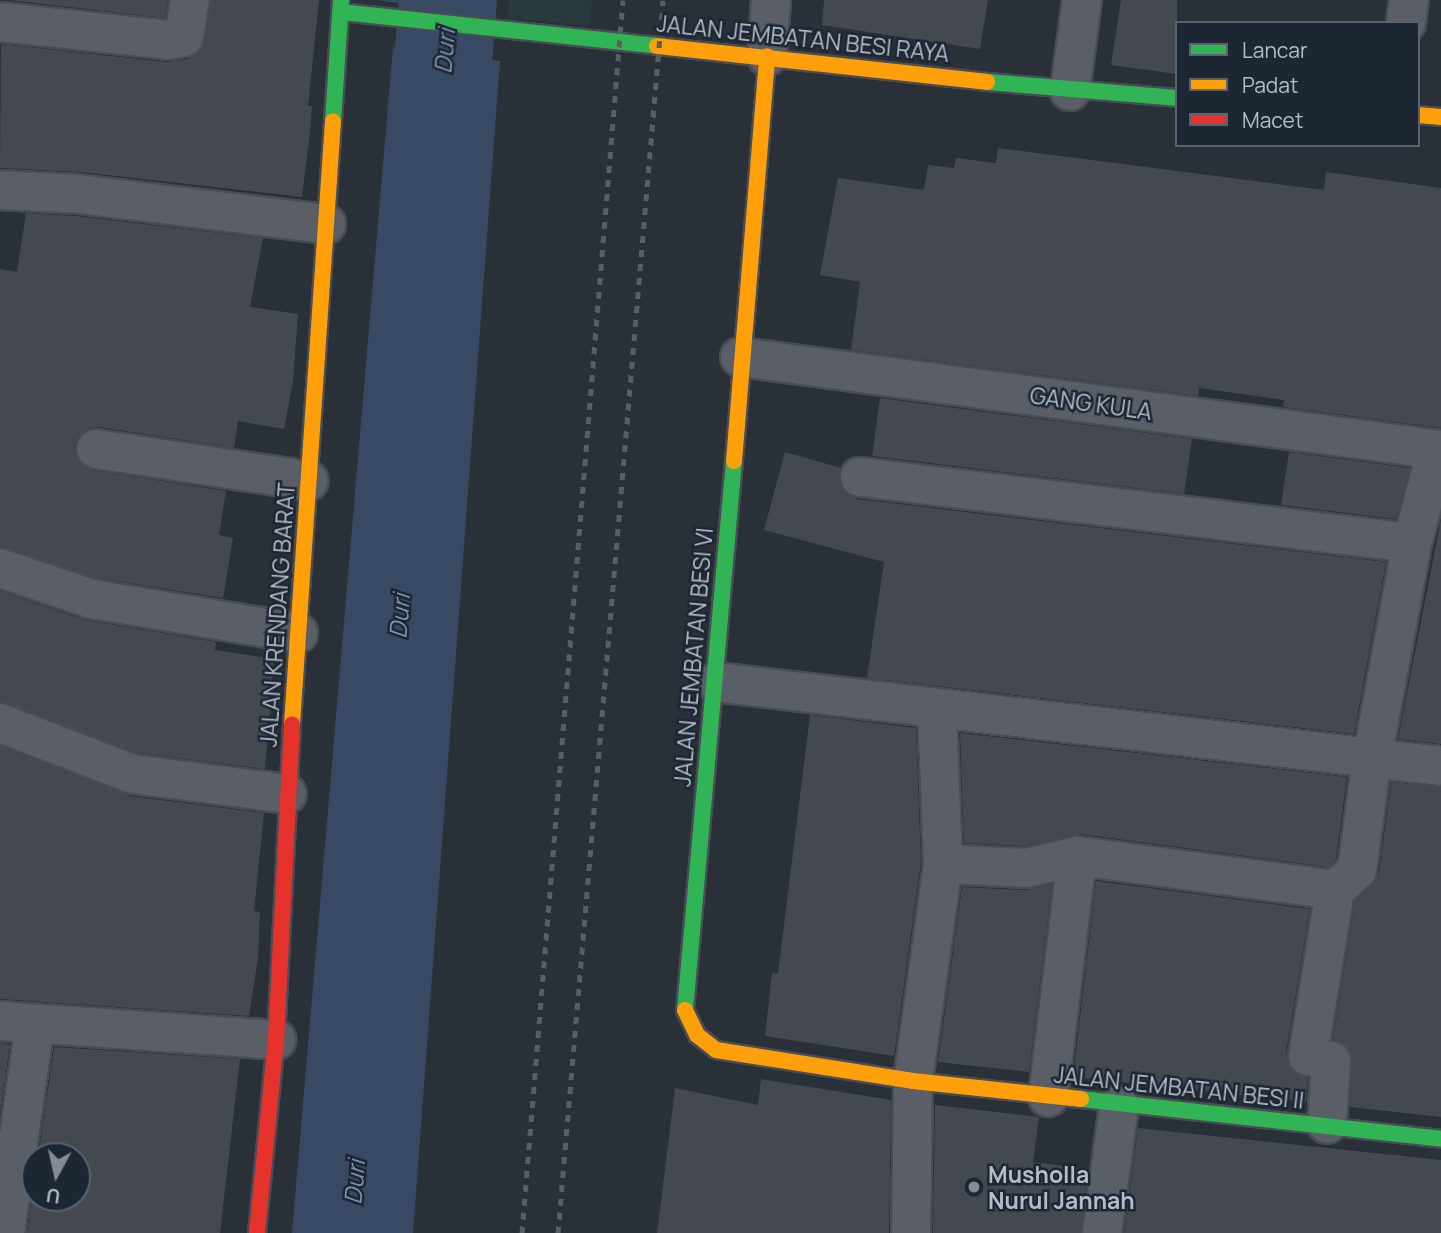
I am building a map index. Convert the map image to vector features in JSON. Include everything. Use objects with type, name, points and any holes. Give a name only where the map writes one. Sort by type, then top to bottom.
[{"type":"street","points":[[0,22],[168,40],[184,37],[190,0]]},
{"type":"street","points":[[767,56],[771,0]]},
{"type":"street","points":[[1070,91],[1082,0]]},
{"type":"street","points":[[1406,21],[1409,0]]},
{"type":"street","name":"JALAN JEMBATAN BESI RAYA","points":[[341,6],[375,14],[1070,91],[1175,98]]},
{"type":"street","name":"JALAN KRENDANG BARAT","points":[[257,1233],[276,1040],[287,794],[341,6]]},
{"type":"street","name":"JALAN JEMBATAN BESI VI","points":[[767,56],[740,356],[716,682],[684,1008],[697,1035],[716,1050],[913,1082]]},
{"type":"street","points":[[1420,115],[1441,117]]},
{"type":"street","points":[[0,190],[78,194],[326,224]]},
{"type":"street","name":"GANG KULA","points":[[740,356],[1439,450]]},
{"type":"street","points":[[96,449],[309,481]]},
{"type":"street","points":[[1326,1124],[1331,1061],[1308,1056],[1335,890],[1357,870],[1371,758],[1412,543],[1439,450]]},
{"type":"street","points":[[860,477],[1412,543]]},
{"type":"street","points":[[0,568],[92,599],[298,633]]},
{"type":"street","points":[[716,682],[1441,766]]},
{"type":"street","points":[[911,1233],[913,1082],[943,864],[937,708]]},
{"type":"street","points":[[0,723],[133,774],[287,794]]},
{"type":"street","points":[[943,864],[1026,868],[1077,856],[1335,890]]},
{"type":"street","points":[[1048,1097],[1077,856]]},
{"type":"street","points":[[5,1233],[18,1023],[276,1040]]},
{"type":"street","name":"JALAN JEMBATAN BESI II","points":[[913,1082],[1326,1124],[1441,1139]]},
{"type":"street","points":[[1102,1233],[1119,1105]]},
{"type":"green space","points":[[509,0],[592,0],[590,26],[508,18]]},
{"type":"water","points":[[377,0],[489,0],[488,18]]},
{"type":"water","points":[[393,47],[500,61],[413,1233],[292,1233]]},
{"type":"building","points":[[8,0],[168,0],[165,18]]},
{"type":"building","points":[[211,0],[319,0],[308,106],[312,106],[310,132],[302,197],[81,172],[0,168],[1,44],[166,62],[188,59],[199,53],[205,41]]},
{"type":"building","points":[[824,0],[988,0],[980,49],[822,25]]},
{"type":"building","points":[[1121,0],[1177,0],[1175,74],[1111,65]]},
{"type":"building","points":[[998,148],[1324,190],[1326,172],[1441,188],[1441,428],[1283,407],[1284,400],[1199,388],[1198,396],[851,350],[860,282],[820,275],[838,178],[924,190],[928,165],[954,168],[956,158],[996,163]]},
{"type":"building","points":[[26,213],[76,216],[263,238],[250,307],[298,314],[293,381],[284,429],[238,421],[234,448],[99,427],[89,428],[79,435],[74,446],[76,458],[83,466],[92,470],[226,491],[219,535],[233,538],[223,598],[97,578],[0,547],[0,269],[17,272]]},
{"type":"building","points":[[880,398],[1192,439],[1184,494],[872,456]]},
{"type":"building","points":[[785,452],[841,468],[840,486],[847,495],[857,499],[1386,562],[1354,734],[867,678],[884,562],[764,530]]},
{"type":"building","points":[[1289,452],[1410,468],[1396,519],[1281,505]]},
{"type":"building","points":[[1441,519],[1441,744],[1398,739]]},
{"type":"building","points":[[0,591],[85,620],[216,642],[215,650],[274,659],[265,769],[138,753],[0,702]]},
{"type":"building","points":[[810,715],[916,728],[921,863],[894,1056],[765,1036],[772,973],[778,974]]},
{"type":"building","points":[[960,733],[1347,777],[1336,859],[1328,867],[1080,834],[1024,846],[964,843]]},
{"type":"building","points":[[0,746],[130,796],[264,813],[254,911],[260,912],[258,958],[249,1016],[0,999]]},
{"type":"building","points":[[1391,782],[1441,787],[1441,1117],[1350,1107],[1351,1053],[1344,1044],[1333,1039],[1355,901],[1372,886],[1379,873]]},
{"type":"building","points":[[1096,881],[1310,909],[1286,1053],[1293,1072],[1308,1078],[1306,1102],[1073,1077]]},
{"type":"building","points":[[1052,884],[1029,1072],[938,1062],[962,887],[1025,890]]},
{"type":"building","points":[[0,1043],[10,1044],[0,1114]]},
{"type":"building","points":[[54,1047],[240,1059],[220,1233],[27,1233],[30,1212],[91,1212],[91,1142],[40,1142]]},
{"type":"building","points":[[761,1079],[891,1100],[889,1233],[657,1233],[675,1088],[758,1105]]},
{"type":"building","points":[[935,1105],[1039,1117],[1033,1162],[1088,1169],[1081,1233],[933,1233]]},
{"type":"building","points":[[1138,1128],[1441,1160],[1441,1233],[1124,1233]]},
{"type":"waterway","name":"Duri","points":[[433,189],[448,0]]},
{"type":"railway","points":[[522,1233],[623,0]]},
{"type":"railway","points":[[558,1233],[663,0]]},
{"type":"traffic: fast","points":[[333,121],[341,0]]},
{"type":"traffic: fast","points":[[341,12],[657,46]]},
{"type":"traffic: fast","points":[[987,82],[1175,98]]},
{"type":"traffic: fast","points":[[685,1010],[734,461]]},
{"type":"traffic: fast","points":[[1081,1099],[1441,1139]]},
{"type":"traffic: slow","points":[[657,46],[987,82]]},
{"type":"traffic: slow","points":[[734,461],[767,56]]},
{"type":"traffic: slow","points":[[1420,115],[1441,117]]},
{"type":"traffic: slow","points":[[292,724],[333,121]]},
{"type":"traffic: slow","points":[[685,1010],[697,1035],[716,1050],[913,1081],[1081,1099]]},
{"type":"traffic: jam","points":[[257,1233],[276,1040],[292,724]]},
{"type":"place","name":"Musholla Nurul Jannah","points":[[974,1187]]}]
